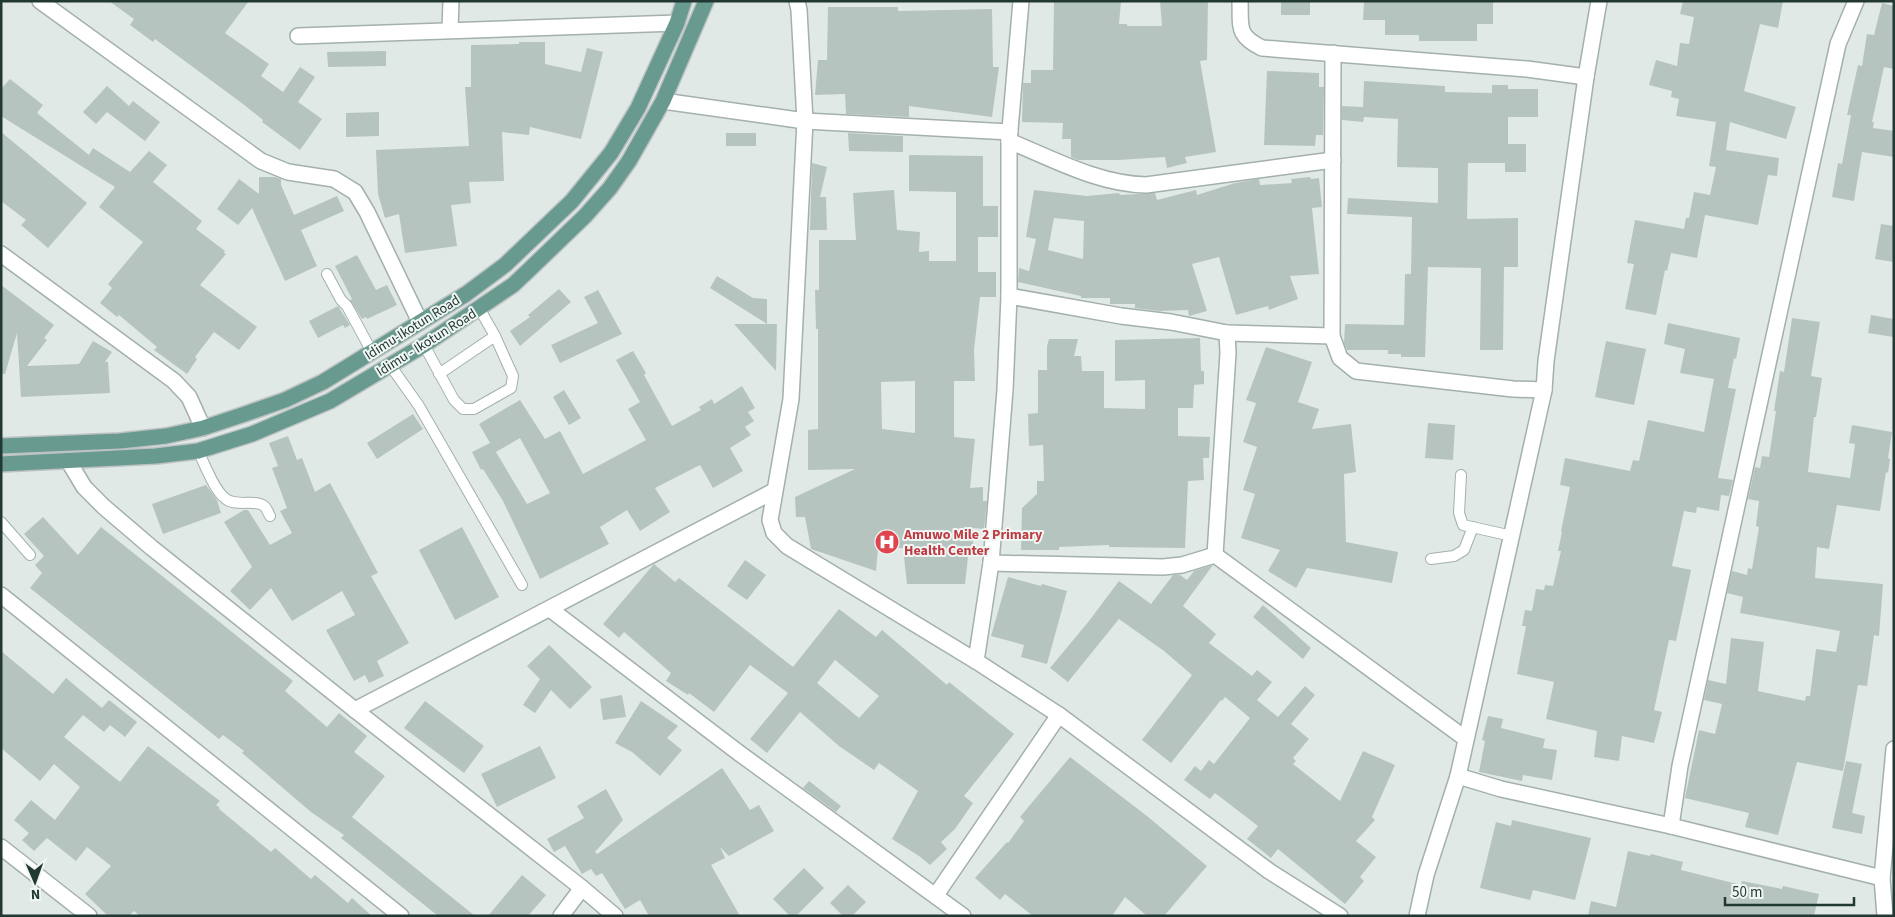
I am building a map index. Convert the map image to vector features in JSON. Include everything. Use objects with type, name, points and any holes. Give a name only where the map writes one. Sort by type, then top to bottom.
[{"type":"main road","name":"Idimu-Ikotun Road","points":[[1,446],[120,441],[166,436],[203,428],[285,400],[324,382],[466,294],[505,265],[572,201],[611,153],[638,108],[677,23],[684,1]]},
{"type":"main road","name":"Idimu - Ikotun Road","points":[[1,464],[70,462],[198,451],[252,434],[330,401],[424,345],[513,285],[610,188],[637,147],[663,101],[706,1]]},
{"type":"main road","points":[[397,337],[408,354]]},
{"type":"street","points":[[40,1],[261,161],[288,172],[334,179],[355,192],[367,212],[420,322]]},
{"type":"street","points":[[450,30],[451,1]]},
{"type":"street","points":[[797,1],[800,10],[805,121],[791,399],[770,520],[774,533],[787,546],[976,661],[1059,715],[1269,871],[1340,916]]},
{"type":"street","points":[[976,661],[991,563],[1005,390],[1009,296],[1010,137],[1021,1]]},
{"type":"street","points":[[1240,1],[1241,32],[1248,41],[1262,48],[1527,69],[1586,77]]},
{"type":"street","points":[[1417,916],[1426,875],[1458,776],[1544,390],[1546,361],[1586,77],[1599,1]]},
{"type":"street","points":[[1671,826],[1680,766],[1838,44],[1856,1]]},
{"type":"street","points":[[298,36],[677,23]]},
{"type":"street","points":[[1333,53],[1332,336],[1340,358],[1356,371],[1513,389],[1544,390]]},
{"type":"street","points":[[663,101],[805,121],[1010,137],[1104,180],[1127,185],[1146,185],[1333,160]]},
{"type":"street","points":[[1,254],[174,381],[189,397],[203,428]]},
{"type":"street","points":[[1009,296],[1227,333],[1332,336]]},
{"type":"street","points":[[1214,555],[1228,353],[1227,333]]},
{"type":"street","points":[[70,462],[84,487],[104,507],[355,710],[615,916]]},
{"type":"street","points":[[355,710],[774,491]]},
{"type":"street","points":[[991,563],[1163,567],[1182,565],[1214,555]]},
{"type":"street","points":[[1214,555],[1466,740]]},
{"type":"street","points":[[1,595],[401,916]]},
{"type":"street","points":[[550,609],[739,753],[963,916]]},
{"type":"street","points":[[936,895],[1059,715]]},
{"type":"street","points":[[1885,916],[1882,878],[1894,749]]},
{"type":"street","points":[[1458,776],[1501,789],[1671,826],[1882,878]]},
{"type":"street","points":[[1,847],[89,916]]},
{"type":"street","points":[[560,916],[582,888]]},
{"type":"lane","points":[[327,274],[372,352]]},
{"type":"lane","points":[[424,345],[454,400],[463,409],[474,409],[512,388],[513,376],[495,336],[479,308]]},
{"type":"lane","points":[[439,374],[495,336]]},
{"type":"lane","points":[[390,365],[419,406],[522,585]]},
{"type":"lane","points":[[198,451],[220,494],[227,501],[261,504],[266,508],[270,516]]},
{"type":"lane","points":[[1461,475],[1458,513],[1463,525],[1512,536]]},
{"type":"lane","points":[[1,522],[30,555]]},
{"type":"lane","points":[[1432,560],[1454,556],[1464,550],[1473,527]]},
{"type":"building","points":[[109,1],[249,1],[225,33],[269,64],[261,76],[283,92],[300,67],[315,77],[298,102],[322,119],[300,150],[262,122],[263,120],[243,104],[155,39],[153,42],[130,25],[134,19]]},
{"type":"building","points":[[1054,1],[1121,1],[1119,24],[1127,24],[1127,26],[1162,26],[1160,1],[1208,1],[1207,60],[1200,61],[1216,152],[1185,157],[1187,163],[1167,168],[1165,157],[1078,160],[1071,157],[1071,139],[1062,139],[1063,123],[1022,122],[1023,83],[1031,83],[1031,70],[1053,70]]},
{"type":"building","points":[[1281,1],[1310,1],[1310,15],[1281,15]]},
{"type":"building","points":[[1364,1],[1493,1],[1493,24],[1477,24],[1477,41],[1419,41],[1419,35],[1385,35],[1385,20],[1363,20]]},
{"type":"building","points":[[1683,1],[1783,1],[1778,28],[1760,24],[1744,91],[1796,107],[1786,139],[1730,122],[1726,150],[1779,158],[1777,176],[1768,175],[1758,225],[1705,215],[1697,258],[1671,253],[1667,271],[1665,270],[1656,315],[1625,309],[1634,264],[1627,263],[1635,220],[1684,229],[1686,218],[1689,218],[1694,192],[1710,195],[1716,167],[1709,166],[1716,122],[1676,116],[1679,99],[1671,97],[1672,91],[1649,85],[1656,60],[1677,66],[1680,43],[1689,44],[1694,17],[1680,14]]},
{"type":"building","points":[[1882,3],[1894,6],[1894,69],[1884,67],[1872,122],[1874,122],[1873,128],[1894,131],[1894,157],[1862,152],[1854,201],[1832,197],[1838,163],[1842,164],[1851,115],[1847,115],[1858,65],[1862,66],[1867,34],[1874,35]]},
{"type":"building","points":[[828,7],[898,7],[898,11],[992,9],[993,67],[999,67],[992,117],[909,106],[909,117],[846,114],[845,94],[815,95],[818,60],[827,60]]},
{"type":"building","points":[[519,42],[545,42],[545,64],[581,72],[587,48],[603,52],[581,139],[530,127],[529,135],[502,132],[504,181],[469,182],[471,203],[451,205],[457,246],[405,253],[399,214],[385,218],[378,194],[376,150],[469,146],[465,87],[471,87],[471,45],[519,44]]},
{"type":"building","points":[[386,51],[386,66],[328,67],[327,52]]},
{"type":"building","points":[[1267,71],[1319,73],[1319,87],[1324,87],[1323,135],[1316,135],[1315,146],[1264,145]]},
{"type":"building","points":[[10,79],[43,105],[37,113],[89,155],[93,148],[130,172],[149,151],[167,165],[153,182],[202,221],[196,229],[225,251],[224,253],[226,254],[200,285],[257,327],[239,350],[214,332],[195,357],[197,359],[187,374],[154,350],[157,347],[119,315],[117,317],[100,303],[112,288],[108,284],[143,242],[99,207],[115,187],[1,116],[1,89]]},
{"type":"building","points":[[1364,81],[1445,86],[1445,92],[1492,93],[1492,85],[1508,85],[1508,89],[1538,89],[1538,117],[1508,117],[1508,144],[1526,144],[1526,172],[1505,172],[1505,163],[1468,163],[1467,219],[1518,218],[1518,267],[1504,267],[1503,350],[1480,350],[1481,268],[1428,267],[1425,357],[1401,357],[1401,354],[1388,354],[1388,350],[1347,350],[1344,343],[1345,324],[1404,325],[1405,274],[1411,274],[1412,217],[1347,214],[1348,198],[1438,203],[1438,168],[1397,167],[1398,119],[1364,117],[1363,122],[1342,120],[1342,106],[1363,107]]},
{"type":"building","points":[[107,86],[129,106],[133,101],[160,122],[145,141],[107,112],[96,124],[83,112]]},
{"type":"building","points":[[379,112],[379,136],[346,137],[346,113]]},
{"type":"building","points":[[1,132],[87,203],[48,248],[21,225],[26,220],[1,201]]},
{"type":"building","points":[[726,133],[756,133],[756,146],[726,146]]},
{"type":"building","points":[[848,133],[903,136],[903,152],[849,151]]},
{"type":"building","points":[[909,155],[983,156],[983,206],[998,206],[998,237],[978,237],[978,272],[996,272],[996,297],[980,297],[974,350],[975,381],[954,381],[954,437],[975,439],[970,488],[983,487],[983,501],[987,501],[984,529],[973,528],[973,548],[969,548],[965,584],[907,584],[903,548],[878,548],[876,571],[811,549],[805,517],[796,517],[795,497],[855,469],[808,470],[808,430],[818,429],[818,329],[816,329],[815,290],[819,290],[819,240],[856,240],[853,193],[894,190],[897,230],[920,232],[919,252],[929,251],[929,261],[956,261],[956,192],[909,191]],"holes":[[[915,381],[915,433],[882,429],[881,382]]]},
{"type":"building","points":[[812,163],[827,167],[820,197],[826,197],[827,230],[810,230]]},
{"type":"building","points":[[259,177],[281,179],[281,185],[294,215],[337,196],[344,211],[301,230],[317,266],[285,281],[252,208],[238,225],[217,209],[239,179],[259,194]]},
{"type":"building","points":[[1319,178],[1322,207],[1312,208],[1319,274],[1290,276],[1298,299],[1269,310],[1268,306],[1236,315],[1219,257],[1192,264],[1207,311],[1189,316],[1188,310],[1159,311],[1135,308],[1135,304],[1110,304],[1110,298],[1081,298],[1081,296],[1018,282],[1019,268],[1029,271],[1036,239],[1026,237],[1034,190],[1087,196],[1119,193],[1120,195],[1155,193],[1157,200],[1196,190],[1197,195],[1235,183],[1259,179],[1260,185],[1292,183],[1291,179]],"holes":[[[1054,218],[1084,221],[1083,259],[1048,250]]]},
{"type":"building","points":[[1881,224],[1894,226],[1894,262],[1875,259]]},
{"type":"building","points":[[357,255],[376,290],[387,285],[397,305],[367,319],[366,317],[362,319],[350,300],[352,299],[335,266]]},
{"type":"building","points":[[717,276],[753,298],[767,299],[767,324],[710,288]]},
{"type":"building","points":[[1,285],[54,325],[44,338],[47,340],[27,366],[79,364],[93,341],[112,352],[105,362],[108,362],[110,393],[21,397],[17,333],[5,374],[1,374]]},
{"type":"building","points":[[559,289],[571,302],[520,346],[510,331],[530,317],[528,315]]},
{"type":"building","points":[[598,290],[622,334],[560,363],[551,345],[598,323],[584,297]]},
{"type":"building","points":[[338,306],[350,325],[345,328],[343,325],[318,338],[309,321]]},
{"type":"building","points":[[1871,315],[1894,319],[1894,337],[1868,333]]},
{"type":"building","points":[[1792,318],[1820,322],[1811,376],[1822,378],[1816,417],[1814,417],[1808,472],[1850,478],[1855,444],[1849,443],[1852,425],[1892,432],[1888,473],[1886,472],[1880,511],[1837,505],[1829,549],[1817,547],[1815,578],[1883,584],[1879,636],[1874,635],[1867,686],[1858,685],[1843,771],[1797,762],[1778,835],[1745,827],[1749,813],[1685,798],[1699,730],[1715,734],[1722,704],[1704,700],[1708,680],[1726,684],[1731,638],[1764,642],[1758,691],[1805,701],[1806,696],[1810,696],[1816,649],[1836,652],[1840,631],[1740,613],[1743,597],[1727,593],[1732,571],[1747,575],[1748,568],[1752,569],[1759,527],[1756,526],[1759,501],[1748,499],[1755,467],[1760,468],[1762,456],[1769,457],[1780,371],[1784,372]]},
{"type":"building","points":[[1668,323],[1740,338],[1728,388],[1736,389],[1718,478],[1733,480],[1729,496],[1721,495],[1719,511],[1697,507],[1696,513],[1684,511],[1672,566],[1691,570],[1676,641],[1669,640],[1654,710],[1662,712],[1654,743],[1622,736],[1619,761],[1594,757],[1597,731],[1546,719],[1554,682],[1517,674],[1526,626],[1522,626],[1525,610],[1532,611],[1536,589],[1544,590],[1545,585],[1553,586],[1561,551],[1558,551],[1570,487],[1560,485],[1565,458],[1630,471],[1633,460],[1639,461],[1648,420],[1704,432],[1714,379],[1680,373],[1685,349],[1664,344]]},
{"type":"building","points":[[734,324],[777,324],[776,371]]},
{"type":"building","points":[[1200,338],[1201,371],[1204,371],[1204,384],[1194,385],[1193,408],[1178,408],[1178,436],[1210,437],[1209,458],[1203,458],[1204,480],[1188,481],[1185,548],[1109,547],[1109,545],[1059,547],[1059,550],[1021,550],[1022,508],[1037,494],[1037,481],[1044,481],[1043,445],[1029,446],[1028,414],[1038,413],[1038,370],[1047,370],[1047,346],[1049,339],[1078,339],[1074,356],[1081,356],[1082,371],[1104,371],[1104,408],[1145,409],[1145,380],[1115,381],[1115,340]]},
{"type":"building","points":[[1606,341],[1646,349],[1634,405],[1595,397]]},
{"type":"building","points":[[1266,347],[1312,362],[1298,402],[1319,409],[1312,429],[1351,424],[1356,472],[1344,474],[1346,542],[1398,552],[1392,583],[1307,568],[1296,588],[1268,571],[1280,550],[1241,538],[1255,494],[1243,490],[1257,447],[1243,442],[1256,403],[1246,400]]},
{"type":"building","points":[[633,351],[672,426],[701,410],[699,407],[712,399],[714,404],[742,386],[755,408],[748,412],[754,421],[745,427],[751,435],[730,448],[743,471],[713,488],[700,465],[655,488],[670,512],[640,531],[627,510],[600,527],[609,544],[540,579],[503,501],[483,469],[481,470],[472,452],[490,443],[479,424],[520,400],[545,439],[560,431],[583,474],[646,440],[628,409],[640,402],[616,360]],"holes":[[[520,438],[550,493],[527,504],[496,452]]]},
{"type":"building","points":[[564,390],[581,418],[569,425],[553,397]]},
{"type":"building","points":[[413,414],[423,429],[377,459],[367,443]]},
{"type":"building","points":[[1428,423],[1455,425],[1453,460],[1425,458]]},
{"type":"building","points":[[288,436],[297,460],[302,458],[315,492],[330,483],[378,573],[371,576],[409,643],[377,661],[384,676],[369,683],[365,675],[354,681],[326,630],[355,615],[342,591],[292,621],[271,588],[250,610],[230,591],[252,567],[224,522],[244,510],[248,510],[270,545],[292,533],[280,511],[287,508],[272,468],[278,466],[269,443]]},
{"type":"building","points":[[206,485],[217,500],[221,513],[163,534],[152,504]]},
{"type":"building","points":[[43,517],[78,555],[101,527],[293,681],[285,691],[327,727],[339,713],[367,736],[354,752],[385,776],[352,817],[475,916],[438,916],[341,838],[344,835],[311,812],[242,753],[244,751],[223,735],[219,739],[30,588],[42,573],[35,565],[44,556],[24,534]]},
{"type":"building","points":[[462,527],[499,597],[455,620],[419,550]]},
{"type":"building","points":[[745,560],[766,575],[747,600],[727,586]]},
{"type":"building","points":[[654,564],[675,582],[679,578],[793,667],[839,609],[876,637],[882,630],[947,685],[949,682],[1014,734],[964,796],[973,803],[955,829],[941,842],[947,849],[930,865],[892,839],[918,791],[879,763],[874,770],[839,746],[800,712],[767,753],[750,739],[788,693],[750,665],[714,712],[689,693],[688,695],[666,681],[671,673],[624,632],[619,638],[603,624]],"holes":[[[835,660],[879,696],[859,718],[817,683]]]},
{"type":"building","points":[[1213,565],[1183,606],[1216,634],[1209,643],[1252,676],[1257,670],[1272,682],[1257,700],[1278,717],[1305,686],[1315,695],[1291,724],[1309,739],[1293,758],[1296,761],[1293,764],[1340,801],[1363,751],[1395,765],[1372,817],[1375,820],[1356,841],[1376,857],[1360,877],[1364,881],[1345,904],[1278,849],[1271,858],[1247,839],[1258,826],[1215,793],[1210,799],[1184,780],[1195,766],[1201,771],[1209,760],[1214,764],[1250,718],[1225,697],[1171,763],[1142,740],[1192,675],[1164,651],[1119,619],[1068,682],[1050,668],[1119,581],[1151,604],[1173,575],[1180,575],[1187,580],[1194,571]]},
{"type":"building","points":[[1008,577],[1067,591],[1047,664],[1021,657],[1024,645],[991,636]]},
{"type":"building","points":[[1263,605],[1311,648],[1303,659],[1253,617]]},
{"type":"building","points":[[549,645],[592,687],[570,709],[551,690],[535,713],[523,705],[540,679],[527,666]]},
{"type":"building","points":[[1,651],[53,694],[66,678],[102,708],[109,700],[137,722],[125,737],[110,725],[104,732],[83,715],[64,737],[120,782],[148,746],[220,801],[216,805],[219,809],[271,852],[275,848],[311,879],[315,875],[348,903],[352,898],[372,916],[140,916],[134,911],[129,916],[108,916],[85,894],[111,866],[87,847],[76,861],[47,838],[34,851],[22,840],[29,833],[14,820],[31,800],[55,820],[80,787],[54,764],[40,781],[1,748]]},
{"type":"building","points":[[622,695],[626,717],[603,720],[600,699]]},
{"type":"building","points":[[425,701],[484,746],[464,773],[404,728]]},
{"type":"building","points":[[641,701],[678,726],[667,738],[682,750],[660,776],[632,752],[615,743]]},
{"type":"building","points":[[1488,716],[1503,719],[1501,728],[1545,739],[1543,748],[1557,750],[1552,780],[1523,775],[1522,781],[1479,772],[1485,741],[1482,740]]},
{"type":"building","points":[[540,746],[556,778],[497,807],[481,774]]},
{"type":"building","points":[[1070,757],[1147,816],[1207,866],[1164,916],[1147,916],[1125,897],[1112,916],[1033,916],[1005,894],[1000,900],[975,878],[1008,843],[1024,821],[1020,817]]},
{"type":"building","points":[[1846,761],[1862,764],[1852,813],[1865,816],[1862,834],[1832,828]]},
{"type":"building","points":[[722,768],[750,810],[759,805],[774,831],[729,856],[720,847],[725,858],[711,865],[740,916],[649,916],[640,900],[625,909],[602,873],[596,876],[591,869],[582,874],[565,846],[554,852],[547,839],[584,818],[577,806],[606,789],[623,820],[595,852],[597,854]]},
{"type":"building","points":[[809,781],[841,806],[836,812],[803,788]]},
{"type":"building","points":[[1512,820],[1591,838],[1575,900],[1533,890],[1530,900],[1480,888],[1496,822],[1511,826]]},
{"type":"building","points":[[1628,851],[1650,856],[1651,854],[1683,862],[1681,870],[1741,885],[1742,881],[1782,889],[1783,886],[1819,894],[1814,916],[1588,916],[1591,901],[1616,907]]},
{"type":"building","points":[[804,868],[824,888],[796,916],[790,916],[773,899]]},
{"type":"building","points":[[522,875],[546,895],[528,916],[488,916]]},
{"type":"building","points":[[848,885],[866,902],[852,916],[843,916],[830,903]]},
{"type":"place","name":"Amuwo Mile 2 Primary Health Center","points":[[887,542]]}]
